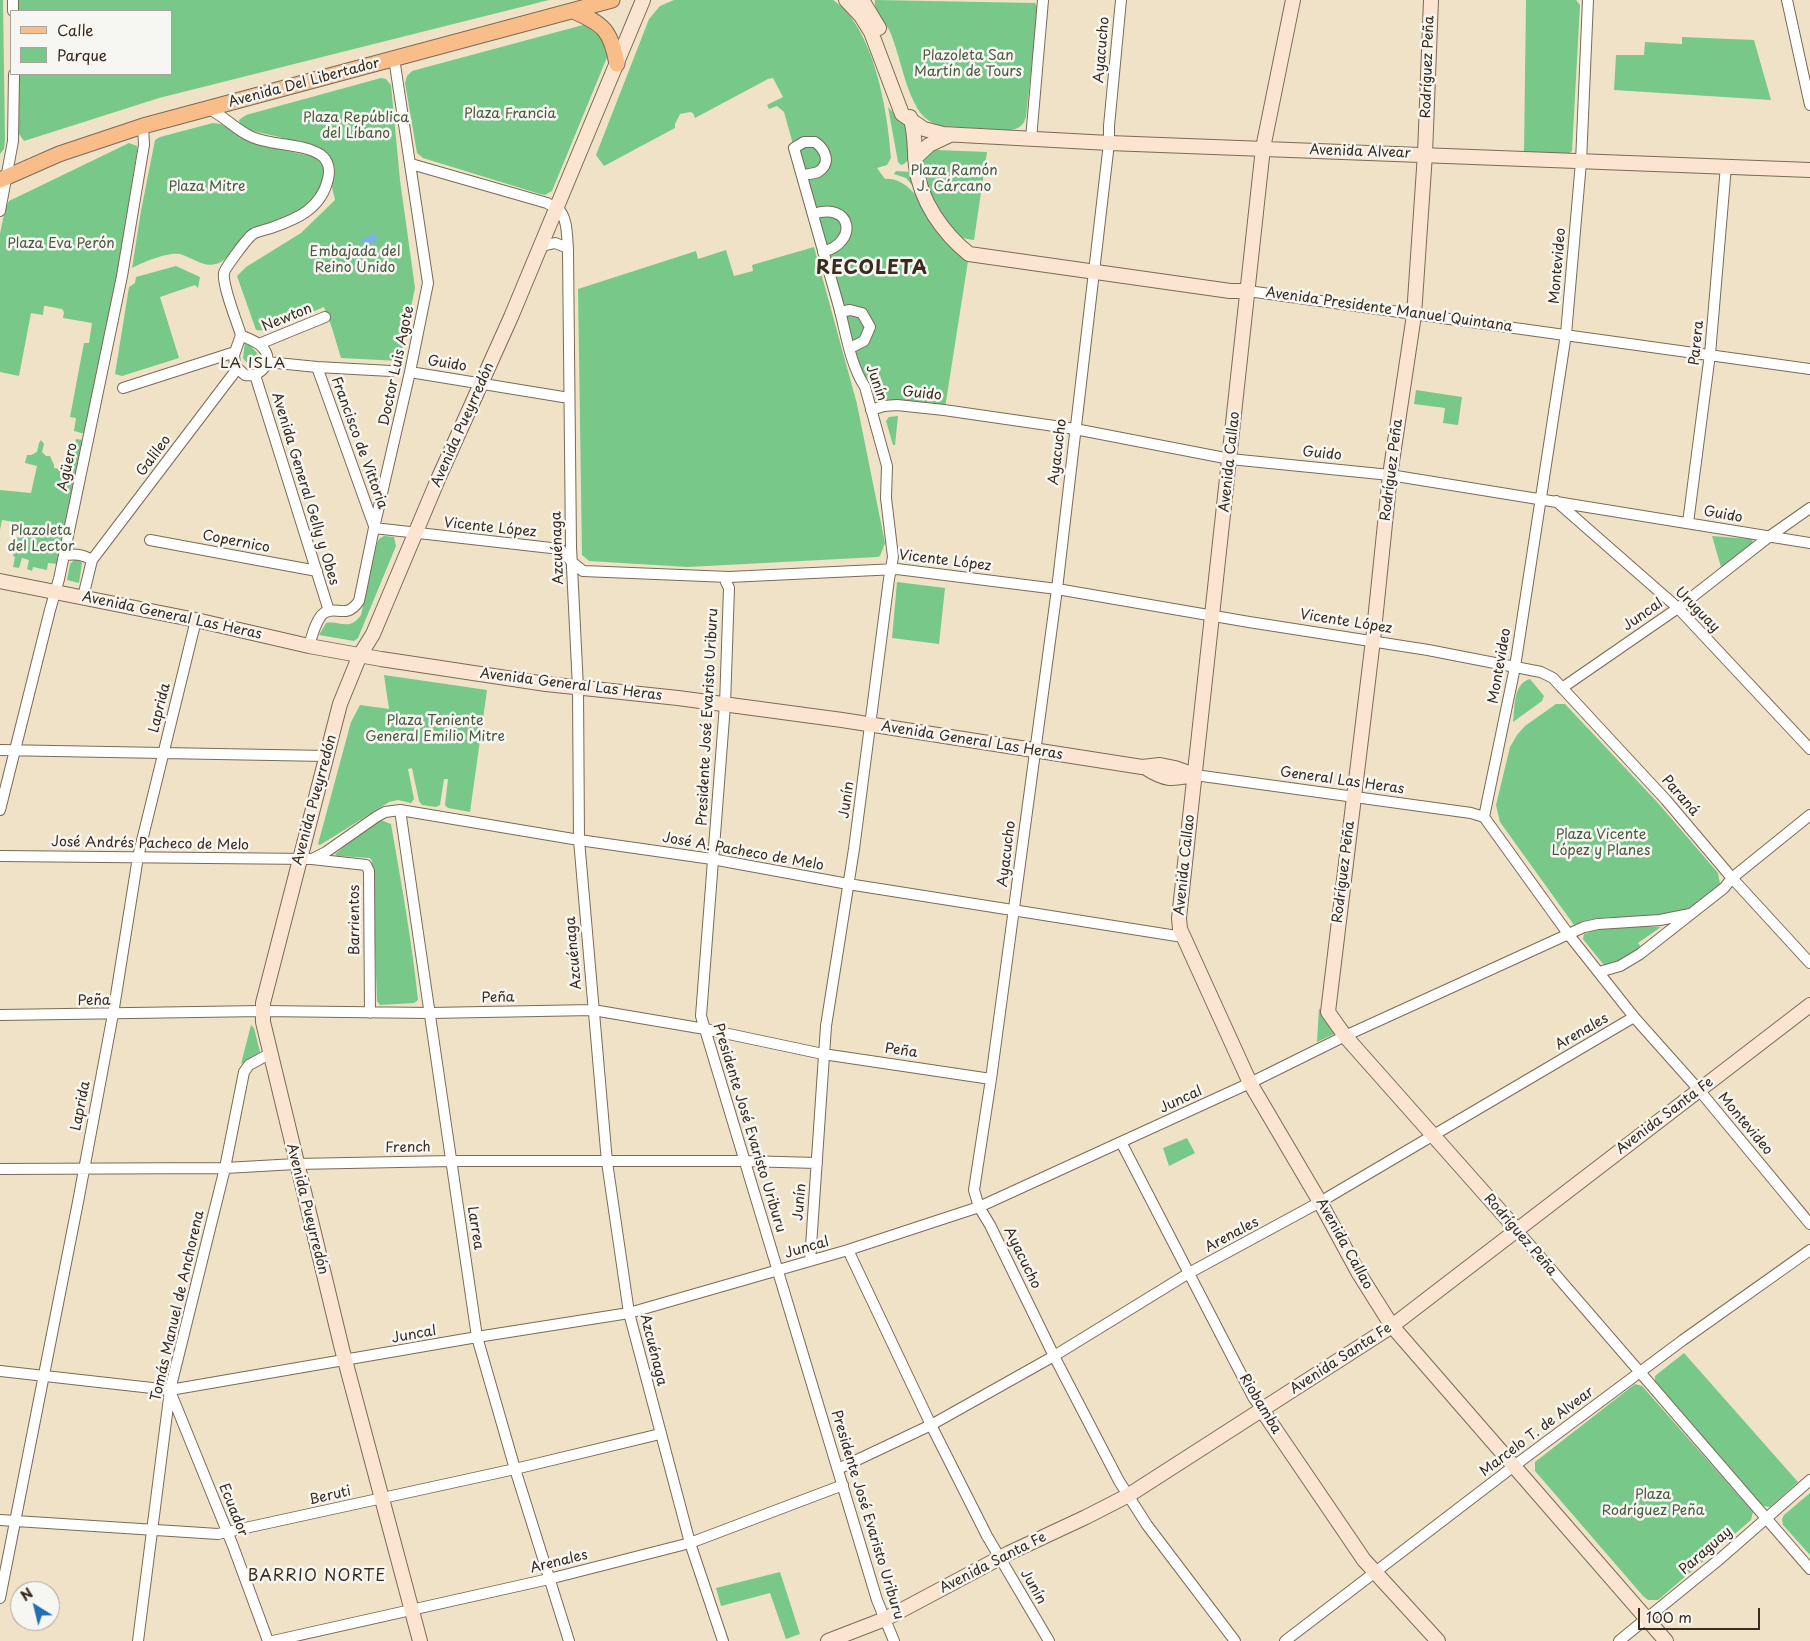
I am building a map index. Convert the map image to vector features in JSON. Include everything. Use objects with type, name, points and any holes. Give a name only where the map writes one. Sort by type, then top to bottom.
[{"type":"main road","name":"Avenida Del Libertador","points":[[4,179],[67,151],[143,126],[612,0]]},
{"type":"main road","name":"Avenida Pueyrredón","points":[[420,1641],[380,1498],[345,1360],[296,1164],[262,1011],[306,859],[326,756],[340,704],[360,655],[373,634],[415,533],[542,246],[644,0]]},
{"type":"main road","name":"Avenida Alvear","points":[[846,0],[861,16],[871,32],[898,108],[912,122],[932,132],[950,135],[1109,143],[1810,170]]},
{"type":"main road","points":[[862,0],[880,30],[912,122],[915,136],[915,158]]},
{"type":"main road","name":"Avenida Callao","points":[[1293,0],[1263,148],[1179,918],[1180,929],[1250,1083],[1320,1202],[1358,1272],[1392,1326],[1666,1641]]},
{"type":"main road","name":"Rodríguez Peña","points":[[1431,0],[1425,154],[1414,315],[1390,475],[1373,640],[1328,1012],[1345,1036],[1517,1230]]},
{"type":"main road","points":[[573,12],[584,16],[605,30],[611,38],[617,64]]},
{"type":"main road","points":[[915,158],[929,145],[950,135]]},
{"type":"main road","name":"Avenida Presidente Manuel Quintana","points":[[915,158],[918,177],[930,207],[948,236],[969,254],[1230,291],[1248,291]]},
{"type":"main road","name":"Avenida General Las Heras","points":[[0,581],[196,620],[309,646],[483,675],[871,724],[1146,768],[1160,765],[1195,775]]},
{"type":"main road","name":"Avenida Santa Fe","points":[[828,1641],[885,1619],[1000,1558],[1086,1518],[1129,1495],[1392,1326],[1810,1005]]},
{"type":"main road","name":"Riobamba","points":[[1262,1410],[1356,1549],[1375,1573],[1438,1641]]},
{"type":"street","points":[[1031,139],[1043,0]]},
{"type":"street","name":"Ayacucho","points":[[1121,0],[1109,143],[1057,589],[991,1079],[974,1190],[979,1206],[990,1224],[1054,1356],[1119,1481],[1147,1525],[1235,1641]]},
{"type":"street","name":"Montevideo","points":[[1588,0],[1581,162],[1566,334],[1516,667],[1484,817],[1569,934],[1634,1017],[1699,1090],[1810,1224]]},
{"type":"street","points":[[1787,0],[1810,105]]},
{"type":"street","name":"Doctor Luis Agote","points":[[328,611],[350,610],[355,608],[360,601],[374,528],[410,372],[428,283],[412,164],[394,58]]},
{"type":"street","points":[[0,211],[4,179],[14,141],[14,75]]},
{"type":"street","points":[[207,108],[221,115],[238,130],[256,138],[314,152],[324,158],[329,169],[327,185],[318,201],[310,210],[298,218],[254,234],[245,241],[225,270],[224,282],[241,335],[235,352],[234,362],[237,369],[245,375],[255,375],[262,371],[267,362],[266,352],[259,344],[241,335]]},
{"type":"street","name":"Agüero","points":[[0,810],[64,555],[134,211],[144,145],[143,126]]},
{"type":"street","name":"Junín","points":[[810,1261],[826,1026],[871,724],[893,557],[886,506],[887,466],[865,387],[858,377],[794,148],[809,141],[821,146],[826,153],[826,159],[822,168]]},
{"type":"street","points":[[412,164],[547,203],[557,208]]},
{"type":"street","name":"Parera","points":[[1688,523],[1710,354],[1726,166]]},
{"type":"street","points":[[802,175],[812,174],[822,168]]},
{"type":"street","points":[[808,199],[812,185],[822,168]]},
{"type":"street","name":"Azcuénaga","points":[[557,208],[564,218],[568,248],[572,563],[578,688],[579,840],[607,1162],[629,1313],[690,1544],[723,1641]]},
{"type":"street","points":[[813,214],[822,211],[832,211],[841,216],[846,223],[846,231],[842,242],[823,252]]},
{"type":"street","points":[[542,246],[555,243],[568,248]]},
{"type":"street","name":"Avenida Presidente Manuel Quintana","points":[[1248,291],[1810,369]]},
{"type":"street","points":[[840,312],[850,310],[862,313],[870,327],[864,341],[850,348]]},
{"type":"street","name":"Newton","points":[[259,344],[325,317]]},
{"type":"street","points":[[123,388],[235,352]]},
{"type":"street","points":[[267,362],[391,371]]},
{"type":"street","name":"Francisco de Vittoria","points":[[317,367],[374,528]]},
{"type":"street","name":"Galileo","points":[[83,597],[92,560],[237,369]]},
{"type":"street","name":"Guido","points":[[410,372],[569,398]]},
{"type":"street","name":"Avenida General Gelly y Obes","points":[[255,375],[328,611]]},
{"type":"street","name":"Guido","points":[[871,410],[897,405],[1075,429],[1230,459],[1390,475],[1810,543]]},
{"type":"street","name":"Uruguay","points":[[1555,501],[1678,608],[1810,749]]},
{"type":"street","name":"Juncal","points":[[1562,688],[1678,608],[1770,536],[1810,508]]},
{"type":"street","name":"Vicente López","points":[[374,528],[560,549],[572,563],[583,571],[729,577],[891,568],[1057,589],[1213,616],[1373,640],[1516,667]]},
{"type":"street","name":"Copernico","points":[[150,540],[317,571]]},
{"type":"street","points":[[64,555],[82,555],[92,560]]},
{"type":"street","name":"Presidente José Evaristo Uriburu","points":[[729,577],[726,582],[729,588],[725,705],[701,1016],[878,1600],[894,1641]]},
{"type":"street","points":[[309,646],[320,617],[328,611]]},
{"type":"street","name":"Laprida","points":[[0,1598],[113,1014],[138,857],[196,620]]},
{"type":"street","name":"Paraná","points":[[1516,667],[1541,672],[1553,678],[1666,800],[1732,878],[1810,963]]},
{"type":"street","points":[[0,750],[326,756]]},
{"type":"street","name":"General Las Heras","points":[[1195,775],[1471,813],[1484,817]]},
{"type":"street","name":"José A. Pacheco de Melo","points":[[306,859],[326,852],[385,812],[400,810],[1183,937]]},
{"type":"street","name":"Larrea","points":[[400,810],[478,1337],[515,1468],[569,1641]]},
{"type":"street","points":[[1599,972],[1609,970],[1629,961],[1724,888],[1732,878],[1810,815]]},
{"type":"street","name":"José Andrés Pacheco de Melo","points":[[0,856],[306,859]]},
{"type":"street","name":"Barrientos","points":[[306,859],[362,864],[368,867],[370,1013]]},
{"type":"street","points":[[1569,934],[1598,924],[1660,920],[1690,914]]},
{"type":"street","name":"Juncal","points":[[0,1371],[170,1390],[629,1313],[848,1250],[979,1206],[1250,1083],[1345,1036],[1569,934]]},
{"type":"street","name":"Peña","points":[[0,1015],[262,1011],[430,1013],[593,1010],[704,1029],[824,1054],[991,1079]]},
{"type":"street","name":"Arenales","points":[[838,1469],[931,1425],[1054,1356],[1190,1273],[1320,1202],[1634,1017]]},
{"type":"street","name":"Tomás Manuel de Anchorena","points":[[138,1641],[170,1390],[225,1168],[244,1072],[249,1065],[271,1053]]},
{"type":"street","name":"Riobamba","points":[[1121,1142],[1262,1410]]},
{"type":"street","name":"French","points":[[0,1169],[84,1167],[225,1168],[296,1164],[451,1161],[746,1161],[817,1163]]},
{"type":"street","name":"Rodríguez Peña","points":[[1517,1230],[1810,1570]]},
{"type":"street","name":"Junín","points":[[848,1250],[931,1425],[987,1536],[1049,1641]]},
{"type":"street","name":"Marcelo T. de Alvear","points":[[1284,1641],[1639,1373],[1810,1250]]},
{"type":"street","name":"Ecuador","points":[[170,1390],[268,1641]]},
{"type":"street","points":[[165,1429],[174,1423],[182,1425],[187,1430]]},
{"type":"street","name":"Beruti","points":[[0,1520],[218,1534],[227,1533],[660,1434]]},
{"type":"street","name":"Paraguay","points":[[1619,1641],[1647,1620],[1810,1480]]},
{"type":"street","name":"Arenales","points":[[273,1641],[549,1579],[690,1544],[843,1485]]},
{"type":"green space","points":[[0,0],[3,0],[5,139],[4,149],[0,154]]},
{"type":"green space","points":[[18,0],[549,0],[159,98],[24,141],[19,134],[19,75],[172,75],[172,10],[18,10]]},
{"type":"green space","points":[[674,0],[833,0],[847,13],[859,30],[869,50],[876,72],[882,95],[889,139],[891,158],[887,165],[877,168],[885,179],[895,180],[905,185],[913,193],[950,245],[968,261],[945,408],[878,403],[871,378],[861,382],[858,377],[784,112],[777,106],[769,109],[767,105],[783,97],[773,78],[695,118],[693,113],[690,112],[680,114],[675,128],[604,166],[596,155],[649,19],[660,6]]},
{"type":"green space","name":"Plazoleta San Martín de Tours","points":[[875,0],[1035,3],[1038,8],[1026,117],[1022,125],[1010,130],[941,126],[925,118],[911,96],[891,34],[876,9]]},
{"type":"green space","points":[[1526,0],[1576,0],[1580,5],[1572,151],[1568,154],[1524,152]]},
{"type":"green space","name":"Plaza Francia","points":[[583,25],[602,34],[608,55],[552,191],[545,195],[540,194],[423,158],[417,153],[405,83],[407,76],[412,71]]},
{"type":"green space","points":[[1682,37],[1754,40],[1771,100],[1614,90],[1616,55],[1644,55],[1645,42],[1682,44]]},
{"type":"green space","name":"Embajada del Reino Unido","points":[[381,78],[386,79],[391,85],[400,180],[415,288],[400,361],[341,358],[324,307],[267,331],[256,330],[237,276],[246,267],[301,233],[335,200],[332,187],[335,169],[333,162],[325,152],[317,146],[245,129],[239,120],[246,115]]},
{"type":"green space","points":[[888,107],[908,128],[911,157],[901,165],[898,162]]},
{"type":"green space","name":"Plaza Mitre","points":[[213,123],[221,124],[255,144],[316,157],[325,169],[324,180],[321,186],[314,198],[301,211],[251,230],[242,238],[227,258],[216,264],[203,264],[183,255],[172,254],[158,257],[132,268],[155,140]]},
{"type":"green space","name":"Plaza Eva Perón","points":[[129,143],[137,146],[137,151],[121,254],[85,434],[74,431],[76,418],[70,417],[84,343],[89,343],[92,323],[63,318],[64,312],[62,309],[44,306],[43,315],[31,313],[19,376],[0,372],[0,234],[5,209],[9,201]]},
{"type":"green space","name":"Plaza Ramón J. Cárcano","points":[[937,150],[987,152],[974,240],[961,237],[946,223],[929,194],[922,167],[928,156]]},
{"type":"green space","points":[[896,171],[910,172],[922,197],[906,178],[894,174]]},
{"type":"green space","points":[[814,247],[857,404],[885,543],[880,556],[688,567],[589,561],[582,555],[578,289],[696,251],[698,259],[726,250],[734,276],[753,271],[752,265]]},
{"type":"green space","points":[[176,266],[200,277],[198,288],[195,285],[160,297],[179,358],[122,376],[115,374],[129,287],[135,283],[136,277]]},
{"type":"green space","points":[[245,342],[257,353],[256,360],[253,363],[246,362],[243,358]]},
{"type":"green space","points":[[1416,390],[1462,397],[1458,425],[1443,423],[1445,408],[1414,404]]},
{"type":"green space","points":[[898,416],[895,445],[893,445],[886,421],[889,417]]},
{"type":"green space","name":"Plazoleta del Lector","points":[[76,439],[83,440],[57,564],[48,563],[47,570],[33,567],[32,571],[27,569],[29,560],[22,558],[19,568],[13,567],[15,557],[13,556],[21,523],[2,520],[0,530],[0,490],[31,493],[37,466],[25,463],[27,455],[37,452],[41,440],[44,444],[42,452],[46,456],[50,456],[54,468],[70,471]]},
{"type":"green space","points":[[384,536],[394,537],[396,546],[358,638],[354,641],[319,635],[326,623],[348,624],[357,620],[361,615],[377,543]]},
{"type":"green space","points":[[1712,536],[1751,539],[1753,542],[1752,545],[1721,567]]},
{"type":"green space","points":[[75,559],[82,563],[79,583],[67,580],[70,564]]},
{"type":"green space","points":[[897,582],[945,588],[939,644],[892,638]]},
{"type":"green space","name":"Plaza Teniente General Emilio Mitre","points":[[384,675],[487,690],[470,812],[448,808],[445,805],[448,779],[444,779],[440,805],[436,807],[422,805],[419,801],[412,768],[408,769],[414,799],[411,803],[398,800],[389,802],[320,845],[318,844],[351,722],[360,705],[389,709]]},
{"type":"green space","points":[[1530,679],[1544,696],[1542,701],[1513,722],[1516,697],[1520,685]]},
{"type":"green space","name":"Plaza Vicente López y Planes","points":[[1556,704],[1565,704],[1658,803],[1718,873],[1720,884],[1696,905],[1674,914],[1602,918],[1587,920],[1574,925],[1500,822],[1496,805],[1510,747],[1525,726]]},
{"type":"green space","points":[[381,820],[391,824],[416,978],[418,1000],[414,1003],[380,1005],[377,1001],[372,861],[370,858],[337,856],[335,854],[371,825]]},
{"type":"green space","points":[[1603,926],[1661,927],[1638,943],[1642,948],[1631,958],[1607,967],[1583,939],[1584,934]]},
{"type":"green space","points":[[1319,1008],[1334,1034],[1317,1042]]},
{"type":"green space","points":[[251,1025],[254,1028],[260,1052],[241,1064]]},
{"type":"green space","points":[[1187,1138],[1195,1153],[1169,1166],[1163,1148]]},
{"type":"green space","points":[[1684,1353],[1798,1482],[1770,1507],[1763,1506],[1655,1383],[1655,1376]]},
{"type":"green space","name":"Plaza Rodríguez Peña","points":[[1635,1384],[1642,1386],[1753,1512],[1751,1520],[1658,1600],[1648,1600],[1643,1596],[1535,1471],[1535,1462]]},
{"type":"green space","points":[[1810,1493],[1810,1555],[1783,1525],[1782,1519],[1784,1515]]},
{"type":"green space","points":[[780,1572],[800,1634],[786,1639],[770,1593],[721,1606],[716,1588]]},
{"type":"water","points":[[375,233],[378,239],[365,247],[361,240]]},
{"type":"district","name":"RECOLETA","points":[[872,269]]},
{"type":"district","name":"LA ISLA","points":[[253,364]]},
{"type":"district","name":"BARRIO NORTE","points":[[317,1577]]},
{"type":"park label","name":"Plaza República del Líbano","points":[[356,126]]}]
